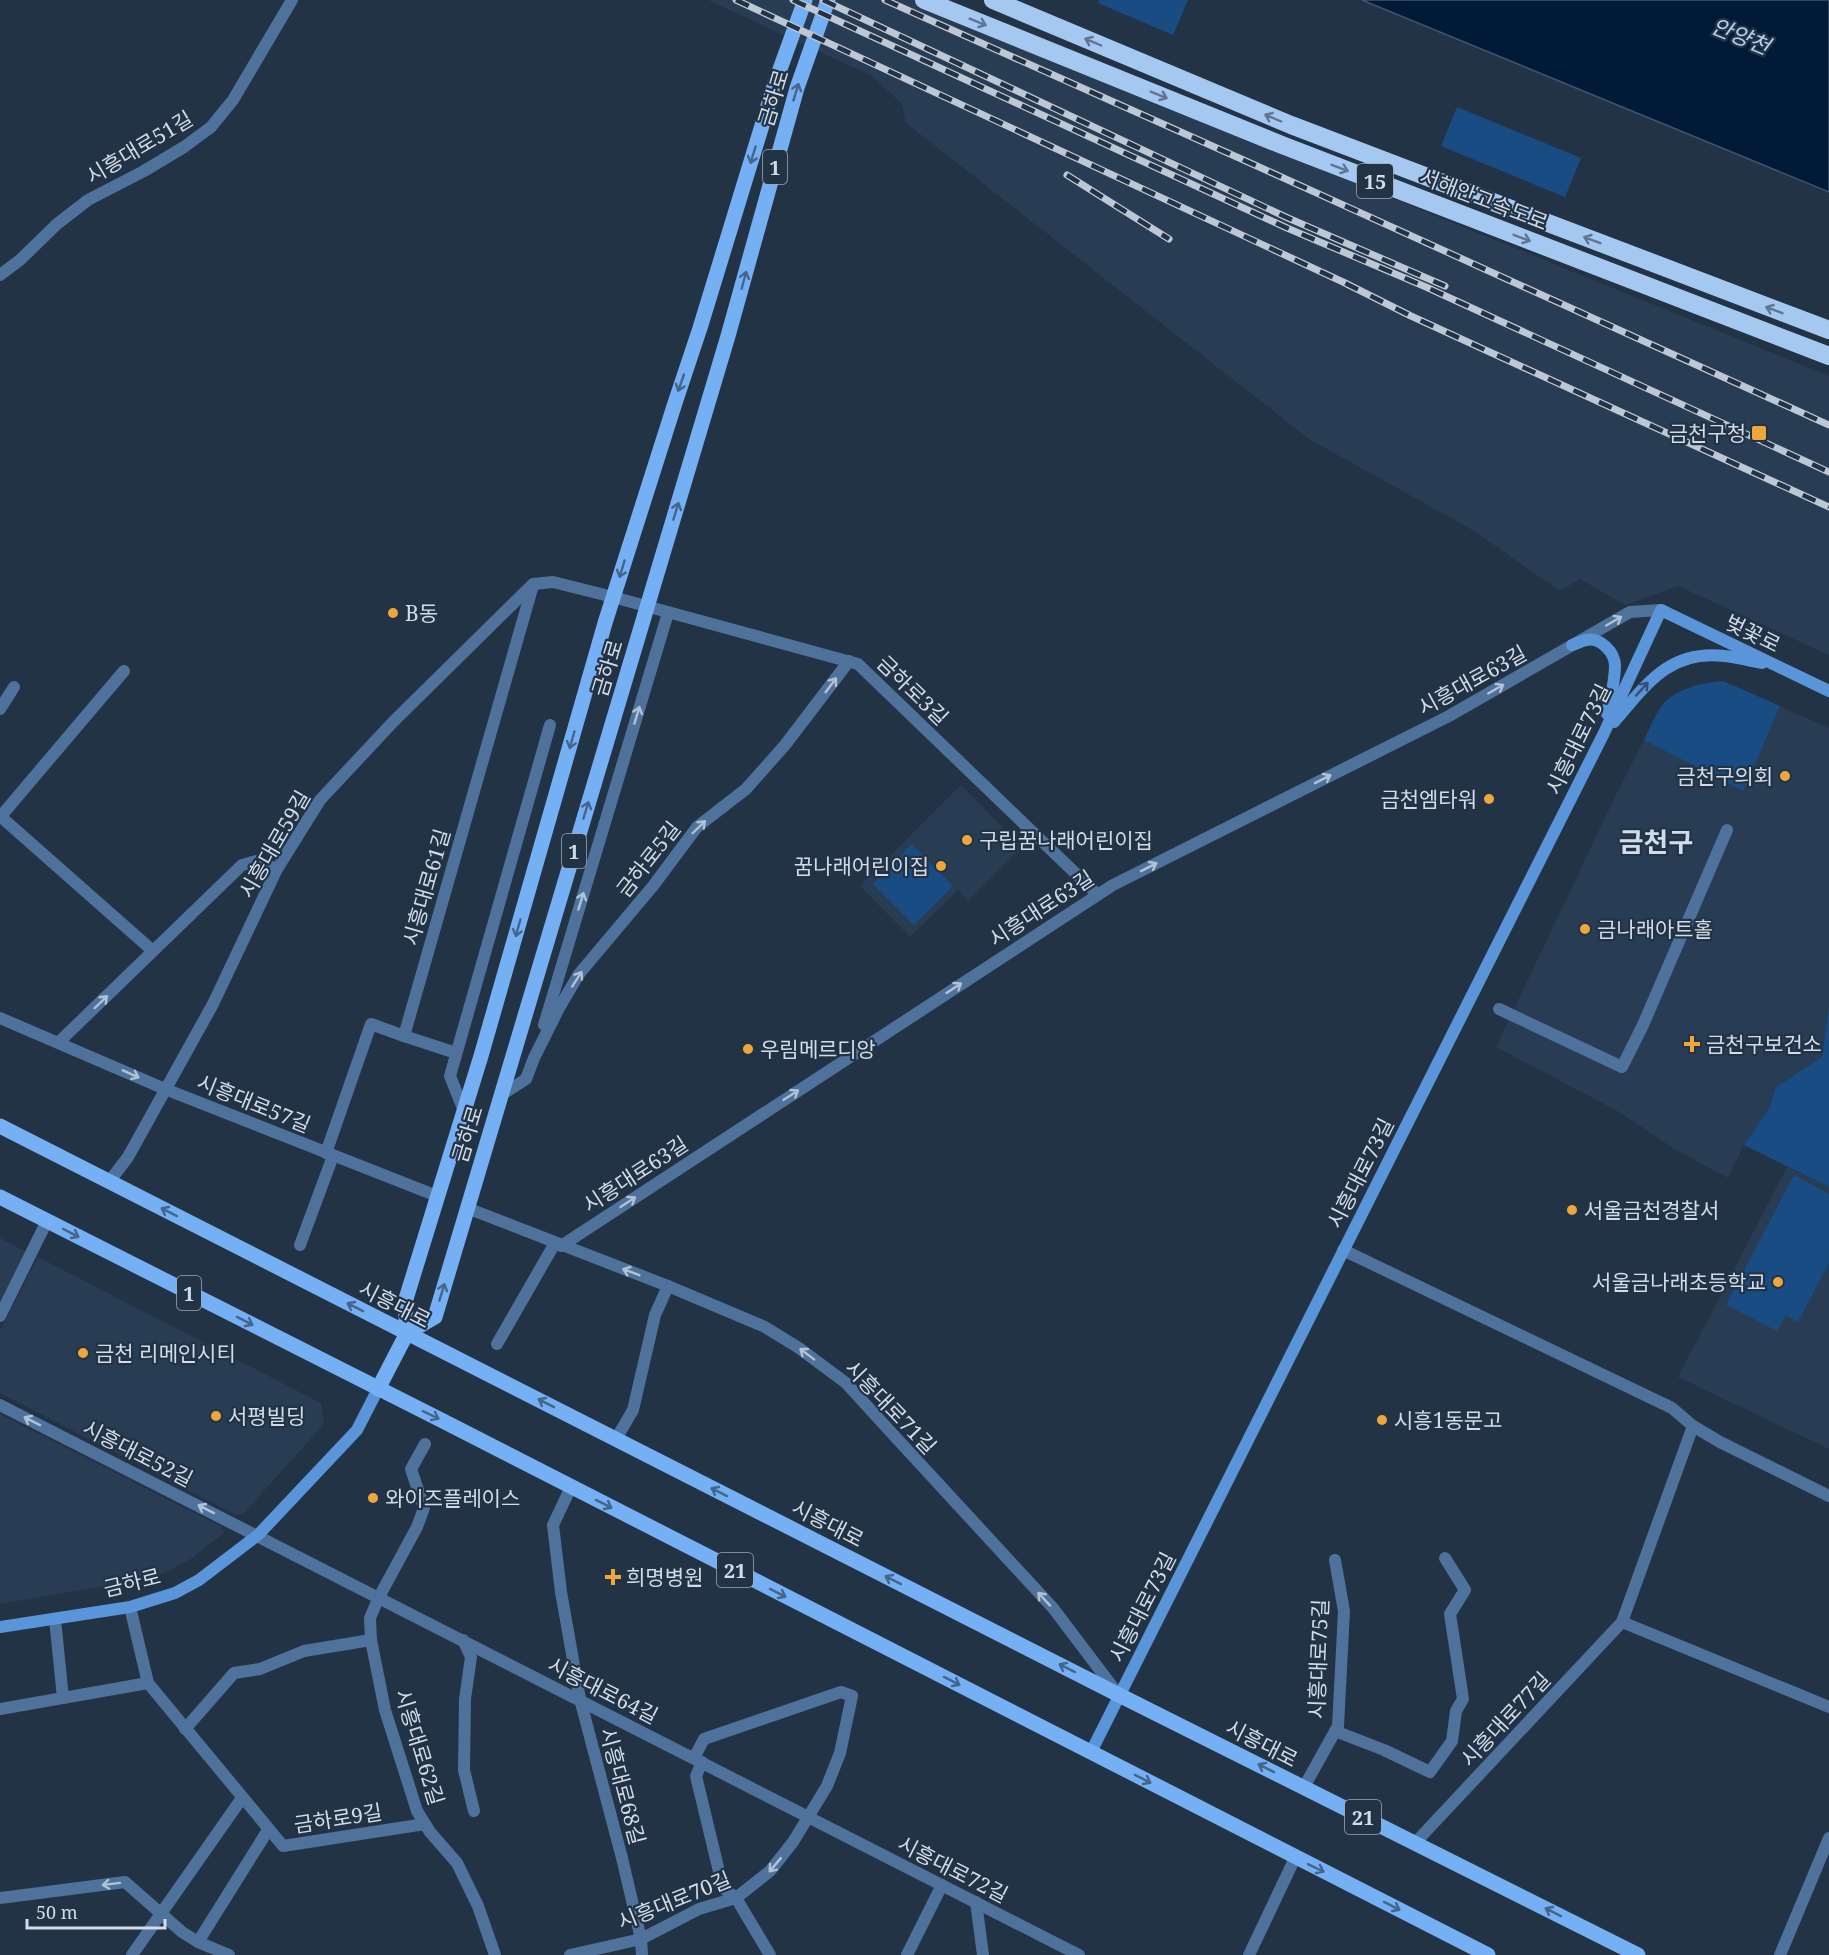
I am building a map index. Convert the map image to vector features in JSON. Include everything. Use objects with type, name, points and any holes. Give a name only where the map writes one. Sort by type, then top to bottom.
[{"type":"highway","name":"서해안고속도로","points":[[924,0],[1282,145],[1829,356]]},
{"type":"highway","name":"서해안고속도로","points":[[993,0],[1291,125],[1829,330]]},
{"type":"main road","name":"금하로","points":[[407,1334],[405,1302],[464,1111],[613,597],[700,328],[775,82],[804,0]]},
{"type":"main road","name":"금하로","points":[[378,1389],[407,1334],[435,1317],[728,336],[797,88],[828,0]]},
{"type":"main road","name":"시흥대로","points":[[0,1126],[1119,1695],[1638,1955]]},
{"type":"main road","name":"1","points":[[0,1197],[378,1389]]},
{"type":"main road","name":"21","points":[[378,1389],[1488,1955]]},
{"type":"street","name":"시흥대로51길","points":[[0,275],[20,260],[57,224],[88,200],[144,171],[211,127],[233,100],[292,0]]},
{"type":"street","points":[[533,584],[553,582],[613,597]]},
{"type":"street","name":"시흥대로59길","points":[[109,1182],[128,1157],[213,1004],[277,869],[320,800],[401,714],[533,584]]},
{"type":"street","name":"시흥대로61길","points":[[404,1036],[533,584]]},
{"type":"street","name":"금하로3길","points":[[613,597],[858,664],[1097,894]]},
{"type":"street","name":"시흥대로63길","points":[[558,1244],[1097,894],[1449,716],[1630,612],[1661,610]]},
{"type":"street","name":"벚꽃로","points":[[1661,610],[1829,691]]},
{"type":"street","name":"시흥대로73길","points":[[1091,1752],[1604,733],[1661,610]]},
{"type":"street","points":[[534,1058],[668,613]]},
{"type":"street","points":[[1572,645],[1587,640],[1602,643],[1612,654],[1616,664],[1604,733]]},
{"type":"street","points":[[1604,733],[1653,677],[1678,661],[1692,656],[1724,656],[1780,667]]},
{"type":"street","name":"금하로5길","points":[[501,1095],[526,1079],[559,1008],[579,974],[653,886],[697,827],[746,789],[785,745],[849,662]]},
{"type":"street","points":[[124,671],[0,816],[153,951]]},
{"type":"street","points":[[0,709],[14,687]]},
{"type":"street","points":[[464,1111],[450,1076],[550,725]]},
{"type":"street","points":[[1499,1009],[1622,1067],[1643,1025],[1727,830]]},
{"type":"street","points":[[58,1042],[242,865],[256,861],[277,869]]},
{"type":"street","name":"시흥대로57길","points":[[0,1018],[165,1089],[438,1196]]},
{"type":"street","points":[[300,1245],[371,1024],[456,1053]]},
{"type":"street","points":[[467,1208],[558,1244],[497,1344]]},
{"type":"street","points":[[0,1316],[47,1221]]},
{"type":"street","name":"시흥대로71길","points":[[558,1244],[668,1286],[765,1327],[799,1348],[846,1383],[1053,1608],[1119,1695]]},
{"type":"street","points":[[1343,1250],[1672,1408],[1693,1426],[1720,1442],[1829,1496]]},
{"type":"street","points":[[616,1439],[633,1410],[655,1315],[668,1286]]},
{"type":"street","name":"금하로","points":[[0,1627],[130,1607],[175,1593],[199,1580],[258,1535],[357,1430],[378,1389]]},
{"type":"street","name":"시흥대로52길","points":[[0,1405],[258,1535]]},
{"type":"street","name":"시흥대로77길","points":[[1415,1843],[1622,1622],[1693,1426]]},
{"type":"street","name":"시흥대로62길","points":[[425,1444],[411,1469],[423,1508],[417,1527],[370,1618],[371,1641],[386,1710],[417,1811],[457,1863],[478,1906],[495,1955]]},
{"type":"street","name":"시흥대로68길","points":[[571,1487],[553,1525],[561,1592],[579,1700],[622,1857],[641,1939],[642,1955]]},
{"type":"street","points":[[258,1535],[379,1597]]},
{"type":"street","points":[[1335,1731],[1384,1750],[1430,1772],[1452,1741],[1456,1711],[1463,1699],[1450,1614],[1465,1590],[1445,1558]]},
{"type":"street","name":"시흥대로75길","points":[[1304,1787],[1338,1726],[1344,1611],[1335,1560]]},
{"type":"street","name":"시흥대로64길","points":[[379,1597],[809,1817]]},
{"type":"street","name":"금하로9길","points":[[130,1607],[148,1683],[283,1846],[425,1824]]},
{"type":"street","points":[[55,1618],[63,1698]]},
{"type":"street","points":[[1622,1622],[1829,1707]]},
{"type":"street","points":[[463,1640],[471,1657],[465,1699],[465,1770],[474,1811]]},
{"type":"street","points":[[185,1729],[234,1673],[260,1669],[304,1651],[371,1641]]},
{"type":"street","points":[[0,1709],[148,1683]]},
{"type":"street","name":"시흥대로70길","points":[[570,1955],[641,1939],[699,1909],[736,1898],[770,1871],[793,1842],[827,1786],[840,1754],[852,1696],[841,1692],[704,1739],[698,1760]]},
{"type":"street","points":[[698,1760],[696,1776],[723,1888],[736,1898],[770,1955]]},
{"type":"street","points":[[132,1955],[242,1798]]},
{"type":"street","name":"시흥대로72길","points":[[809,1817],[1079,1955]]},
{"type":"street","points":[[198,1942],[268,1830]]},
{"type":"street","points":[[1780,1955],[1829,1838]]},
{"type":"street","points":[[1249,1955],[1295,1858]]},
{"type":"street","points":[[0,1898],[125,1882],[182,1932],[198,1942],[229,1955]]},
{"type":"street","points":[[907,1955],[942,1885]]},
{"type":"street","points":[[976,1902],[983,1955]]},
{"type":"shaded area","points":[[708,0],[931,0],[1338,176],[1829,376],[1829,655],[1678,586],[1625,605],[1580,579],[1560,591],[1474,531],[1309,439],[906,123],[902,104],[872,76]]},
{"type":"shaded area","points":[[1099,0],[1188,0],[1173,35],[1098,3]]},
{"type":"shaded area","points":[[1457,107],[1581,158],[1565,197],[1441,146]]},
{"type":"shaded area","points":[[1723,681],[1780,706],[1743,791],[1644,740],[1659,710],[1671,697],[1692,687]]},
{"type":"shaded area","points":[[1735,686],[1829,728],[1829,1006],[1822,1057],[1776,1087],[1769,1108],[1744,1145],[1728,1178],[1676,1150],[1621,1113],[1496,1047],[1655,718]]},
{"type":"shaded area","name":"꿈나래어린이집","points":[[961,785],[1022,847],[968,901],[958,890],[910,937],[860,886]]},
{"type":"shaded area","points":[[912,844],[953,886],[914,925],[873,884]]},
{"type":"shaded area","points":[[1829,1006],[1829,1187],[1744,1145],[1769,1108],[1776,1087],[1822,1057]]},
{"type":"shaded area","name":"서울금나래초등학교","points":[[1787,1167],[1829,1187],[1829,1449],[1678,1377]]},
{"type":"shaded area","points":[[1794,1175],[1829,1194],[1829,1263],[1798,1322],[1786,1315],[1777,1331],[1726,1305]]},
{"type":"shaded area","points":[[0,1238],[27,1252],[0,1304]]},
{"type":"shaded area","points":[[38,1257],[321,1403],[324,1424],[244,1513],[236,1515],[0,1393],[0,1331]]},
{"type":"shaded area","points":[[0,1414],[222,1527],[224,1533],[192,1558],[151,1578],[0,1604]]},
{"type":"water","name":"안양천","points":[[1362,0],[1829,0],[1829,192]]},
{"type":"railway","points":[[736,0],[1343,282],[1411,316],[1829,507]]},
{"type":"railway","points":[[793,0],[1287,228],[1426,287],[1829,472]]},
{"type":"railway","points":[[823,0],[1288,218],[1445,286]]},
{"type":"railway","points":[[885,0],[1829,425]]},
{"type":"railway","points":[[1067,175],[1169,239]]},
{"type":"place","name":"금천구청","points":[[1759,433]]},
{"type":"place","name":"B동","points":[[393,613]]},
{"type":"place","name":"금천구의회","points":[[1785,776]]},
{"type":"place","name":"금천엠타워","points":[[1489,799]]},
{"type":"place","name":"구립꿈나래어린이집","points":[[967,840]]},
{"type":"place","name":"꿈나래어린이집","points":[[941,866]]},
{"type":"place","name":"금나래아트홀","points":[[1585,929]]},
{"type":"place","name":"금천구보건소","points":[[1692,1044]]},
{"type":"place","name":"우림메르디앙","points":[[748,1049]]},
{"type":"place","name":"서울금천경찰서","points":[[1572,1210]]},
{"type":"place","name":"서울금나래초등학교","points":[[1778,1282]]},
{"type":"place","name":"금천 리메인시티","points":[[83,1353]]},
{"type":"place","name":"서평빌딩","points":[[216,1416]]},
{"type":"place","name":"시흥1동문고","points":[[1382,1420]]},
{"type":"place","name":"와이즈플레이스","points":[[373,1498]]},
{"type":"place","name":"희명병원","points":[[613,1577]]},
{"type":"district","name":"금천구","points":[[1656,841]]}]
